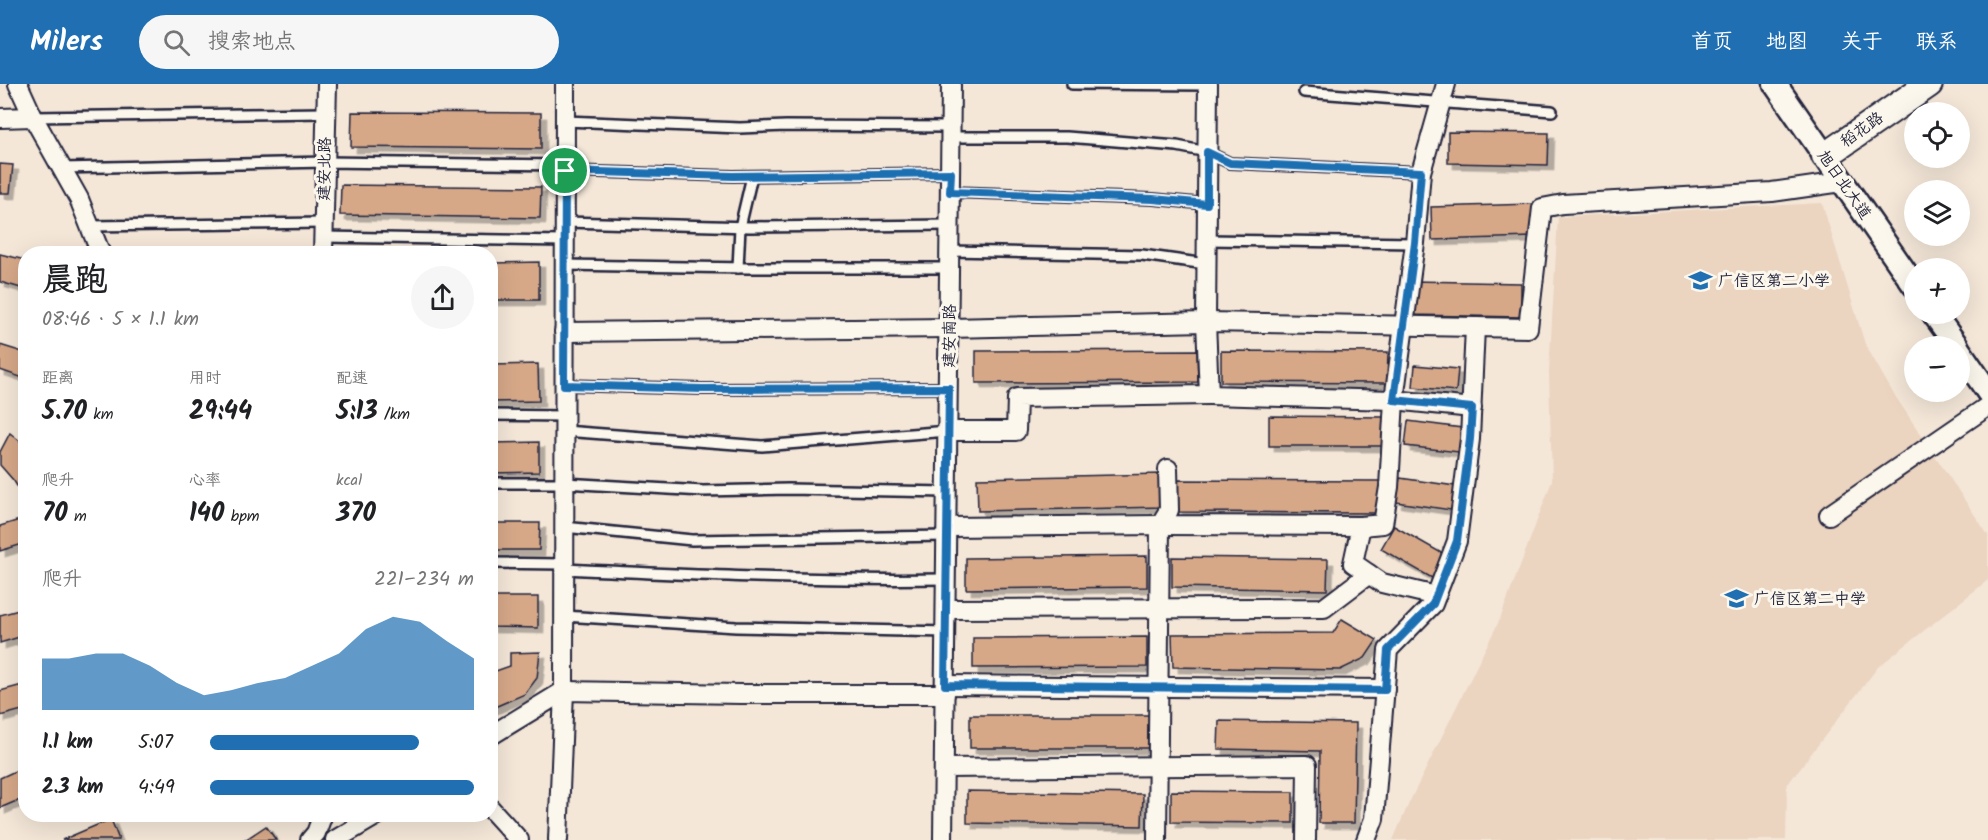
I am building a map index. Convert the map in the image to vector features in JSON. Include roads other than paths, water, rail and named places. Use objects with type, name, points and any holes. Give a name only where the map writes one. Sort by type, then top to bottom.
[{"type":"main road","name":"稻花路","points":[[1825,156],[1929,84]]},
{"type":"street","points":[[18,84],[33,117],[79,199],[98,246]]},
{"type":"street","name":"建安北路","points":[[323,238],[327,84]]},
{"type":"street","points":[[558,840],[564,691],[565,84]]},
{"type":"street","name":"建安南路","points":[[943,840],[951,84]]},
{"type":"street","points":[[947,532],[1160,525],[1361,526],[1383,524],[1389,487],[1394,400],[1402,326],[1415,243],[1421,172],[1446,84]]},
{"type":"street","name":"旭日北大道","points":[[1775,84],[1904,271]]},
{"type":"street","points":[[1208,85],[1206,322],[1209,395]]},
{"type":"street","points":[[0,117],[33,117]]},
{"type":"street","points":[[564,332],[950,328],[1206,322],[1528,328],[1542,208],[1563,204],[1772,192],[1842,182]]},
{"type":"street","points":[[1366,840],[1374,819],[1388,650],[1433,604],[1457,541],[1470,439],[1475,327]]},
{"type":"street","points":[[1970,366],[1988,392]]},
{"type":"street","points":[[948,431],[1016,431],[1017,398],[1209,395],[1394,400],[1472,408]]},
{"type":"street","points":[[1829,515],[1988,406]]},
{"type":"street","points":[[1157,840],[1160,525],[1169,510],[1168,469]]},
{"type":"street","points":[[1361,526],[1353,563],[1382,583],[1436,596]]},
{"type":"street","points":[[946,609],[1324,608],[1370,574]]},
{"type":"street","points":[[498,731],[564,691],[740,694],[1159,687],[1385,690]]},
{"type":"street","points":[[944,768],[1307,765],[1306,840]]},
{"type":"street","points":[[498,817],[519,840]]},
{"type":"street","points":[[310,840],[320,822]]},
{"type":"street","points":[[335,840],[365,822]]},
{"type":"lane","points":[[558,84],[565,84]]},
{"type":"lane","points":[[1072,84],[1208,85]]},
{"type":"lane","points":[[1304,92],[1552,111]]},
{"type":"lane","points":[[33,117],[326,113]]},
{"type":"lane","points":[[565,121],[740,128],[798,126],[1067,137],[1177,146],[1207,152],[1230,163],[1421,172]]},
{"type":"lane","points":[[62,168],[325,162],[565,168],[752,176],[951,173]]},
{"type":"lane","points":[[738,268],[740,227],[752,176]]},
{"type":"lane","points":[[950,192],[1153,199],[1207,204]]},
{"type":"lane","points":[[565,222],[740,227],[950,225]]},
{"type":"lane","points":[[90,226],[323,238],[564,241]]},
{"type":"lane","points":[[1207,240],[1415,243]]},
{"type":"lane","points":[[564,265],[738,268],[1142,255],[1206,264]]},
{"type":"lane","points":[[564,385],[702,389],[949,388]]},
{"type":"lane","points":[[498,416],[762,446],[948,431]]},
{"type":"lane","points":[[498,483],[564,483],[703,491],[788,489],[947,492]]},
{"type":"lane","points":[[564,527],[692,540],[947,532]]},
{"type":"lane","points":[[498,563],[700,576],[859,580],[946,579]]},
{"type":"lane","points":[[564,616],[736,627],[946,633]]},
{"type":"place","name":"广信区第二小学","points":[[1700,281]]},
{"type":"place","name":"广信区第二中学","points":[[1736,599]]}]
